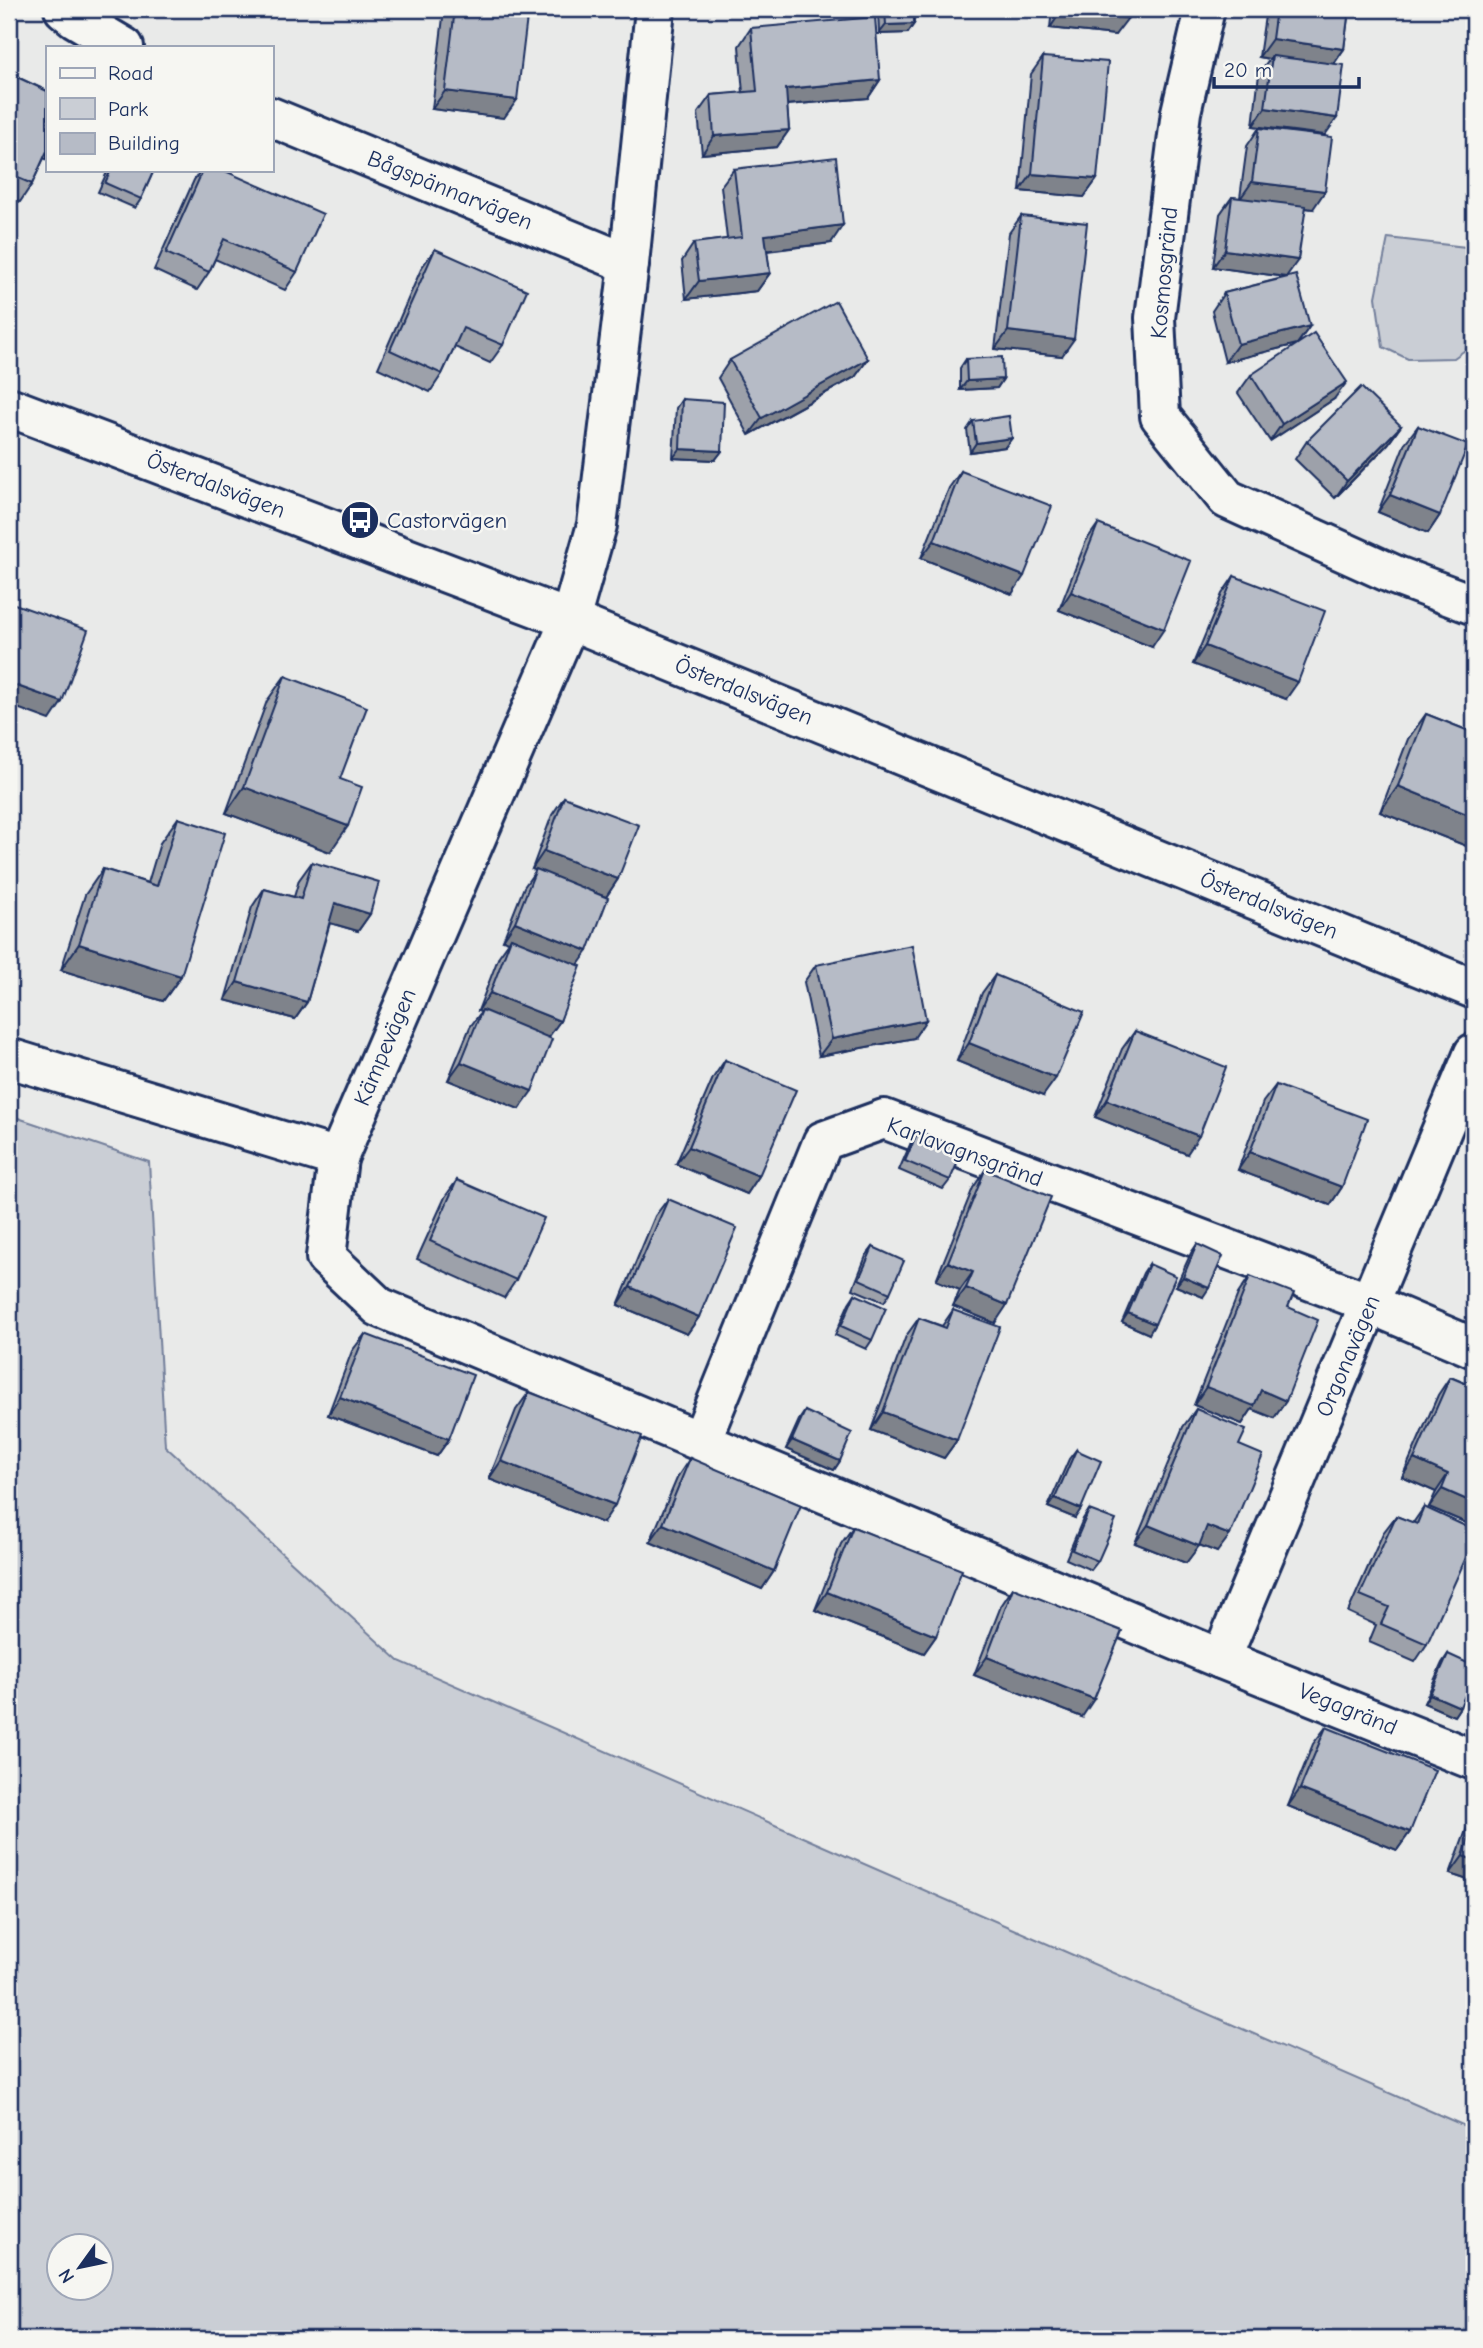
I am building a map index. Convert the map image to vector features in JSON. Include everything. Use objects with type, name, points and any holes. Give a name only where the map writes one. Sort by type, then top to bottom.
[{"type":"street","points":[[64,9],[122,46]]},
{"type":"street","points":[[570,620],[597,525],[629,264],[655,9]]},
{"type":"street","name":"Kosmosgränd","points":[[1206,9],[1181,112],[1155,318],[1160,416],[1227,499],[1397,576],[1474,605]]},
{"type":"street","name":"Bågspännarvägen","points":[[273,118],[629,264]]},
{"type":"street","name":"Österdalsvägen","points":[[9,407],[570,620],[1474,989]]},
{"type":"street","name":"Kämpevägen","points":[[338,1158],[570,620]]},
{"type":"street","name":"Orgonavägen","points":[[1221,1659],[1474,1053]]},
{"type":"street","points":[[9,1058],[338,1158],[326,1257],[379,1307],[1221,1659]]},
{"type":"street","name":"Karlavagnsgränd","points":[[701,1441],[823,1141],[884,1119],[1370,1304]]},
{"type":"street","points":[[1370,1304],[1474,1348]]},
{"type":"street","name":"Vegagränd","points":[[1221,1659],[1474,1760]]},
{"type":"green space","points":[[1388,238],[1474,248],[1472,345],[1454,358],[1408,359],[1383,347],[1376,297]]},
{"type":"green space","points":[[9,1115],[149,1162],[165,1446],[399,1661],[1474,2130],[1474,2339],[9,2339]]},
{"type":"building","points":[[455,9],[528,9],[517,100],[445,91]]},
{"type":"building","points":[[885,9],[914,9],[914,24],[886,25]]},
{"type":"building","points":[[1128,9],[1128,18],[1062,10]]},
{"type":"building","points":[[1276,9],[1349,9],[1344,49],[1272,39]]},
{"type":"building","points":[[875,17],[880,80],[786,89],[789,130],[714,136],[711,95],[757,91],[751,28]]},
{"type":"building","points":[[1272,56],[1344,65],[1337,118],[1265,108]]},
{"type":"building","points":[[1043,57],[1108,62],[1097,179],[1032,174]]},
{"type":"building","points":[[17,77],[46,91],[46,153],[32,184],[9,174],[9,95]]},
{"type":"building","points":[[1259,128],[1332,137],[1325,191],[1252,182]]},
{"type":"building","points":[[836,157],[843,225],[765,235],[770,273],[699,281],[694,243],[742,237],[734,169]]},
{"type":"building","points":[[110,172],[153,172],[141,199],[105,183]]},
{"type":"building","points":[[202,172],[228,172],[323,214],[297,272],[224,239],[209,272],[166,253]]},
{"type":"building","points":[[1232,197],[1306,206],[1298,260],[1225,250]]},
{"type":"building","points":[[1021,216],[1087,223],[1074,339],[1008,331]]},
{"type":"building","points":[[435,249],[527,290],[503,345],[463,328],[442,374],[390,350]]},
{"type":"building","points":[[1296,275],[1310,326],[1238,344],[1224,293]]},
{"type":"building","points":[[836,301],[868,359],[762,418],[730,360]]},
{"type":"building","points":[[1314,333],[1347,382],[1282,424],[1251,375]]},
{"type":"building","points":[[1002,357],[1003,379],[967,381],[966,359]]},
{"type":"building","points":[[1361,387],[1401,426],[1347,481],[1307,441]]},
{"type":"building","points":[[682,399],[724,402],[722,451],[680,449]]},
{"type":"building","points":[[1009,416],[1012,438],[976,443],[973,421]]},
{"type":"building","points":[[1418,426],[1468,445],[1440,515],[1390,495]]},
{"type":"building","points":[[961,471],[1052,506],[1024,576],[934,541]]},
{"type":"building","points":[[1098,524],[1191,561],[1164,629],[1071,592]]},
{"type":"building","points":[[1234,576],[1325,611],[1298,682],[1205,646]]},
{"type":"building","points":[[9,602],[88,630],[62,702],[9,683]]},
{"type":"building","points":[[285,676],[367,707],[340,779],[362,787],[348,826],[244,787]]},
{"type":"building","points":[[1426,714],[1474,733],[1474,817],[1398,786]]},
{"type":"building","points":[[564,797],[639,825],[618,879],[544,851]]},
{"type":"building","points":[[178,818],[225,833],[181,976],[79,944],[103,869],[157,886]]},
{"type":"building","points":[[9,845],[15,847],[9,868]]},
{"type":"building","points":[[312,862],[379,882],[370,914],[335,903],[307,1002],[237,982],[264,889],[301,899]]},
{"type":"building","points":[[536,869],[608,898],[588,951],[515,922]]},
{"type":"building","points":[[511,938],[581,966],[560,1021],[490,993]]},
{"type":"building","points":[[912,945],[926,1020],[832,1039],[816,965]]},
{"type":"building","points":[[995,975],[1084,1012],[1056,1078],[969,1043]]},
{"type":"building","points":[[482,1010],[552,1039],[532,1091],[461,1062]]},
{"type":"building","points":[[1135,1031],[1226,1067],[1199,1136],[1107,1100]]},
{"type":"building","points":[[725,1060],[796,1090],[759,1176],[689,1147]]},
{"type":"building","points":[[1276,1085],[1367,1119],[1342,1187],[1250,1152]]},
{"type":"building","points":[[918,1131],[963,1150],[950,1180],[905,1161]]},
{"type":"building","points":[[985,1170],[1051,1197],[1007,1305],[966,1288],[973,1272],[948,1262]]},
{"type":"building","points":[[457,1180],[544,1218],[516,1280],[430,1241]]},
{"type":"building","points":[[668,1199],[737,1228],[699,1317],[630,1287]]},
{"type":"building","points":[[1197,1244],[1223,1256],[1209,1288],[1183,1277]]},
{"type":"building","points":[[873,1247],[904,1261],[890,1293],[859,1279]]},
{"type":"building","points":[[1149,1264],[1176,1276],[1155,1324],[1128,1313]]},
{"type":"building","points":[[1250,1276],[1294,1293],[1288,1307],[1318,1320],[1286,1401],[1261,1390],[1254,1406],[1206,1387]]},
{"type":"building","points":[[855,1294],[886,1308],[872,1340],[841,1326]]},
{"type":"building","points":[[953,1310],[1000,1327],[957,1440],[883,1412],[919,1318],[946,1328]]},
{"type":"building","points":[[365,1334],[473,1375],[449,1439],[340,1397]]},
{"type":"building","points":[[1450,1377],[1474,1387],[1474,1503],[1442,1489],[1448,1474],[1414,1459]]},
{"type":"building","points":[[529,1392],[642,1436],[615,1505],[501,1461]]},
{"type":"building","points":[[1196,1409],[1246,1430],[1239,1445],[1263,1455],[1230,1535],[1207,1526],[1199,1546],[1148,1525]]},
{"type":"building","points":[[805,1411],[852,1433],[840,1461],[792,1440]]},
{"type":"building","points":[[1076,1450],[1101,1461],[1081,1509],[1055,1498]]},
{"type":"building","points":[[690,1458],[801,1505],[774,1571],[663,1524]]},
{"type":"building","points":[[1424,1507],[1474,1530],[1474,1540],[1427,1644],[1381,1624],[1389,1607],[1360,1595],[1396,1516],[1417,1524]]},
{"type":"building","points":[[1089,1510],[1116,1520],[1098,1561],[1072,1550]]},
{"type":"building","points":[[853,1527],[962,1570],[936,1636],[827,1592]]},
{"type":"building","points":[[1013,1588],[1122,1631],[1094,1699],[987,1657]]},
{"type":"building","points":[[1448,1654],[1474,1666],[1474,1674],[1460,1707],[1430,1694]]},
{"type":"building","points":[[1326,1727],[1435,1770],[1410,1832],[1300,1789]]},
{"type":"building","points":[[1474,1824],[1474,1860],[1463,1856]]},
{"type":"place","name":"Castorvägen","points":[[360,520]]}]
